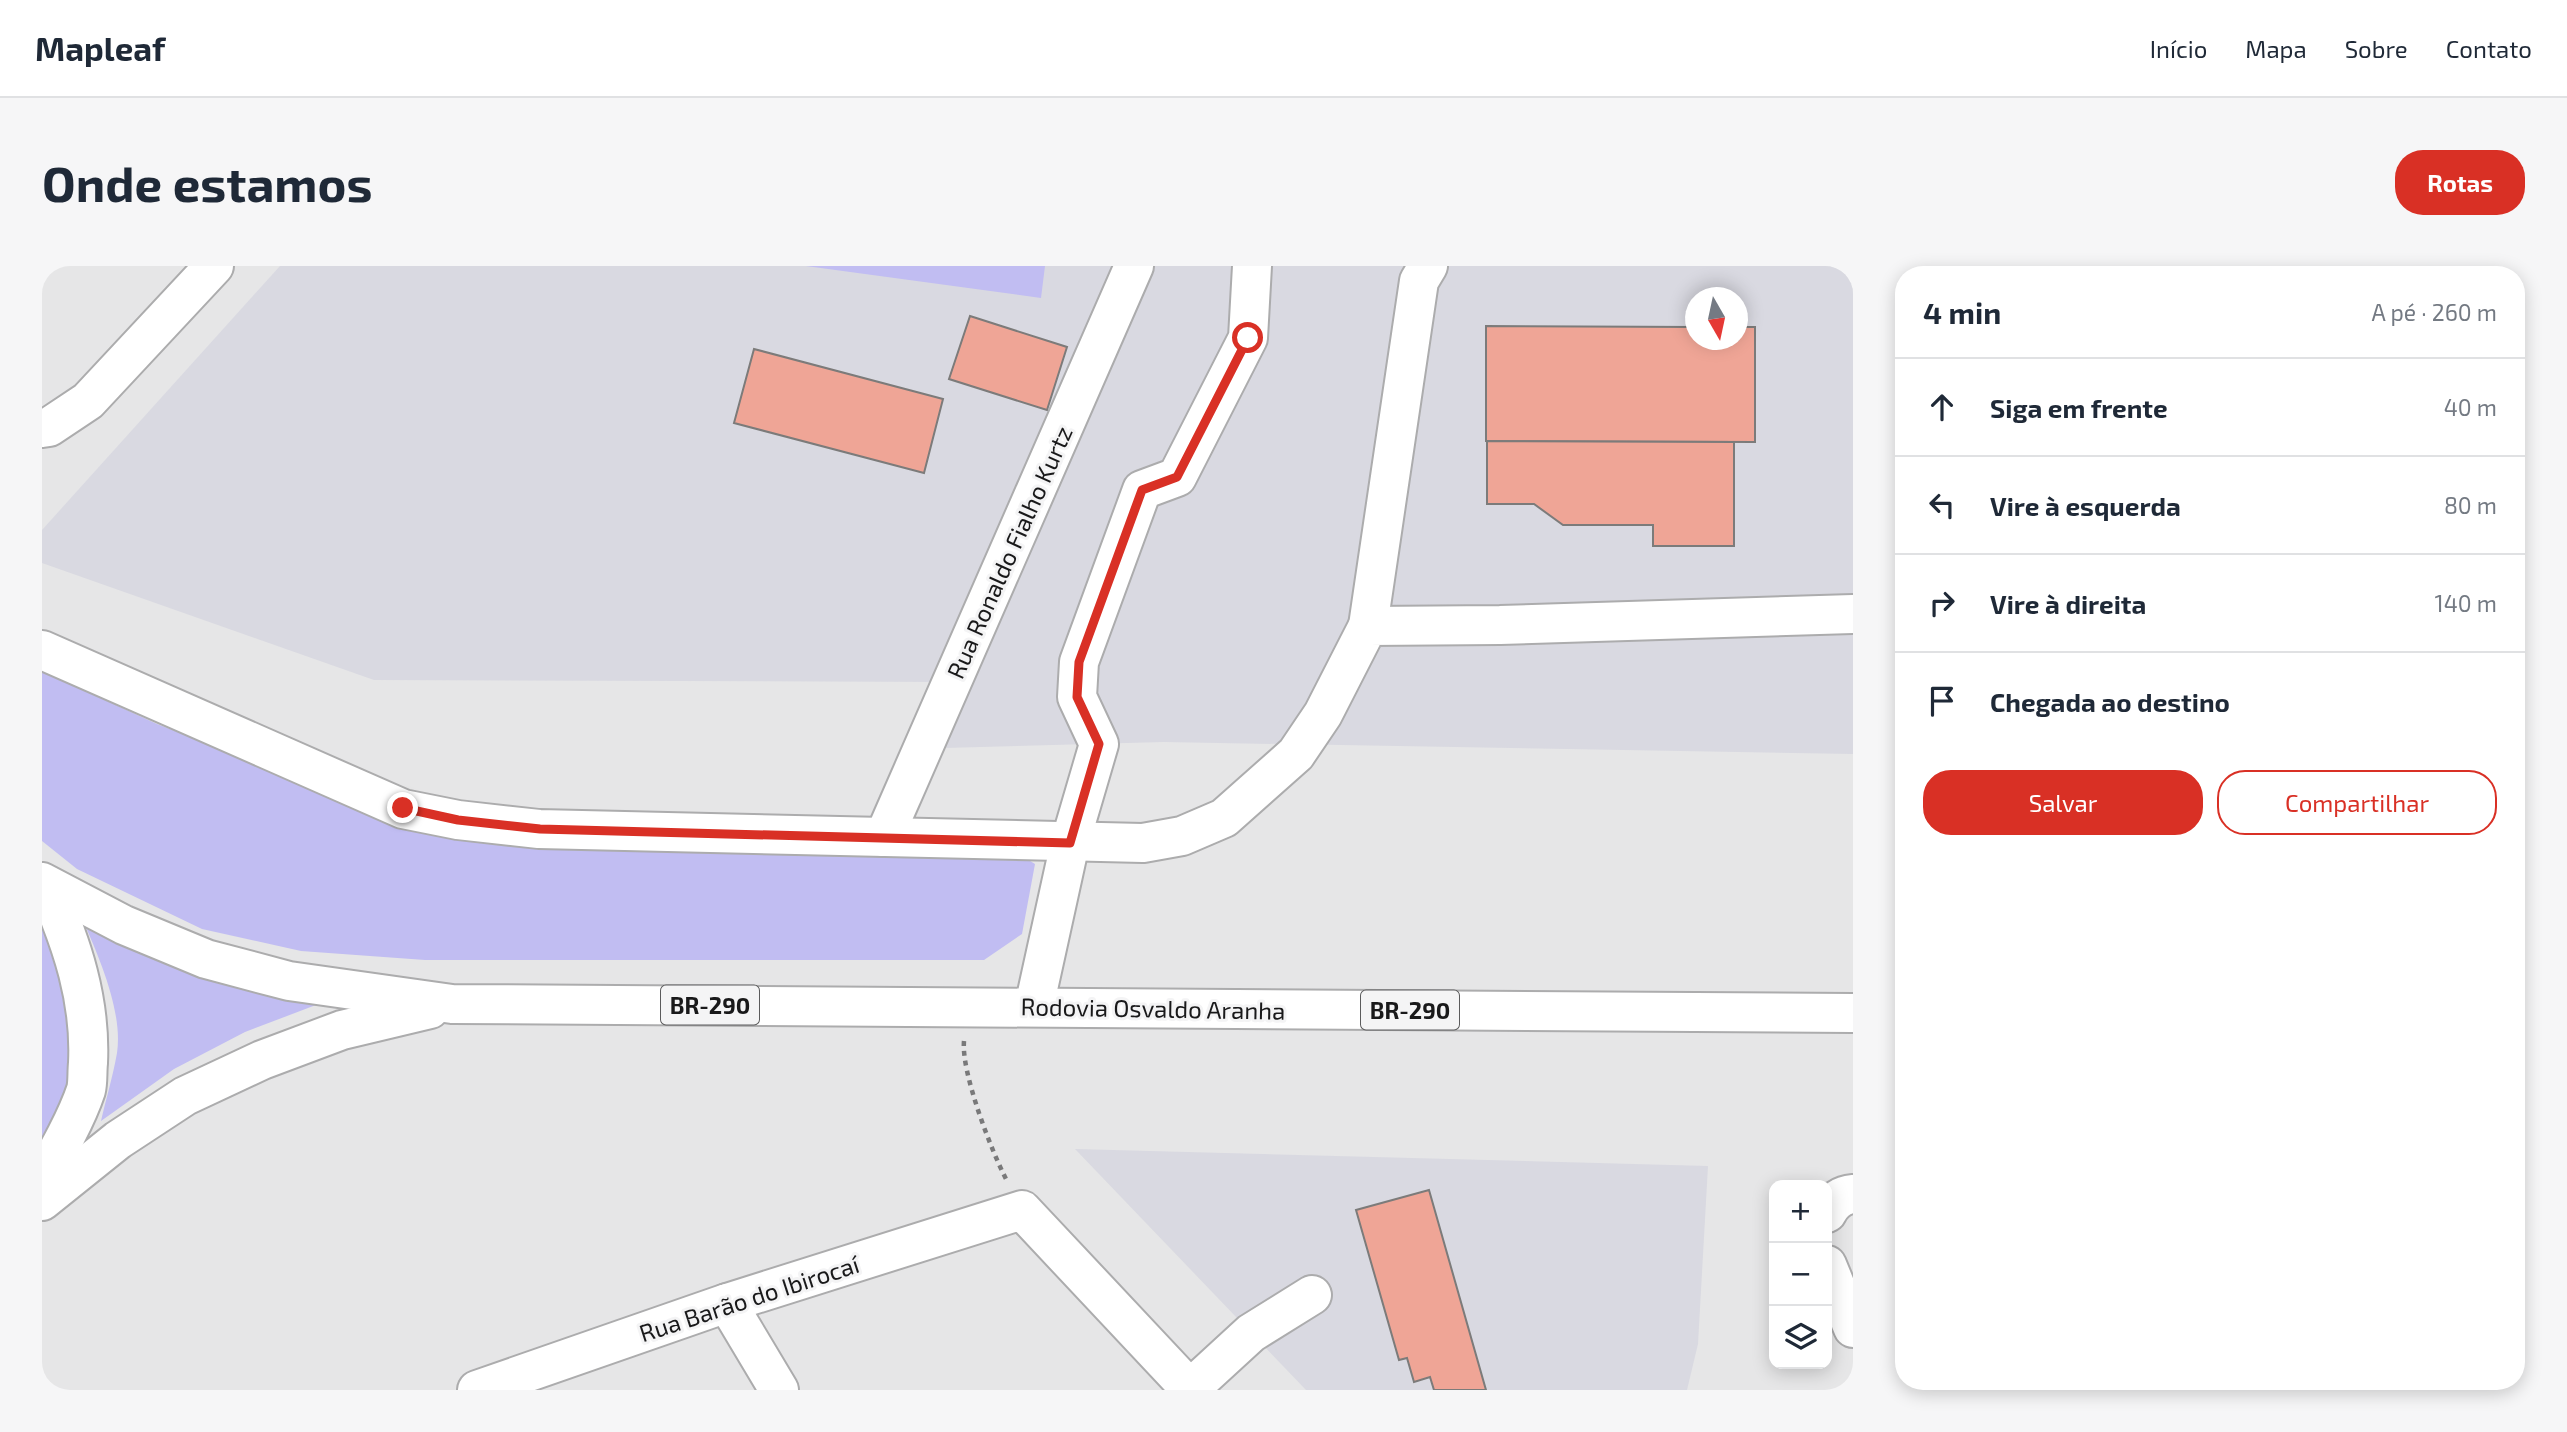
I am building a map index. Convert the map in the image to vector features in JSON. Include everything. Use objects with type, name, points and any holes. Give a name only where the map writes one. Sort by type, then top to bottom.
[{"type":"main road","points":[[42,428],[49,427],[88,401],[214,266]]},
{"type":"main road","name":"Rua Ronaldo Fialho Kurtz","points":[[884,837],[1134,266]]},
{"type":"main road","points":[[1034,1007],[1070,843],[1099,744],[1077,697],[1079,662],[1142,490],[1177,477],[1248,338],[1252,266]]},
{"type":"main road","points":[[42,650],[403,808],[458,820],[540,829],[1070,843],[1143,843],[1182,836],[1224,818],[1296,754],[1323,714],[1368,626],[1419,281],[1428,266]]},
{"type":"main road","points":[[1368,626],[1500,625],[1853,614]]},
{"type":"main road","points":[[42,1177],[54,1159],[86,1089],[89,1040],[85,996],[76,962],[45,884]]},
{"type":"main road","name":"BR-290","points":[[45,884],[124,925],[206,959],[289,981],[452,1004]]},
{"type":"main road","name":"Rodovia Osvaldo Aranha","points":[[452,1004],[1853,1013]]},
{"type":"main road","name":"BR-290","points":[[42,1201],[118,1140],[185,1096],[261,1060],[342,1030],[452,1004]]},
{"type":"main road","points":[[1832,1202],[1853,1194]]},
{"type":"main road","points":[[1022,1210],[1191,1390],[1251,1333],[1312,1295]]},
{"type":"main road","name":"Rua Barão do Ibirocaí","points":[[477,1390],[727,1303],[1022,1210]]},
{"type":"main road","points":[[1832,1277],[1853,1328]]},
{"type":"main road","points":[[727,1303],[779,1390]]},
{"type":"path","points":[[968,1006],[963,1055],[985,1129],[1022,1210]]},
{"type":"shaded area","points":[[280,266],[1118,266],[944,682],[374,680],[42,563],[42,530]]},
{"type":"shaded area","points":[[806,266],[1045,266],[1041,298]]},
{"type":"shaded area","points":[[1152,266],[1853,266],[1853,754],[1164,742],[944,748]]},
{"type":"shaded area","points":[[42,671],[157,724],[394,815],[1017,853],[1035,864],[1022,934],[984,960],[425,960],[301,951],[202,929],[77,869],[42,841]]},
{"type":"shaded area","points":[[84,923],[329,1000],[245,1032],[174,1069],[101,1121],[117,1053],[117,1021],[103,969]]},
{"type":"shaded area","points":[[42,924],[53,947],[71,1017],[68,1089],[42,1162]]},
{"type":"shaded area","points":[[1075,1149],[1708,1166],[1698,1344],[1687,1390],[1306,1390]]},
{"type":"building","points":[[970,316],[1067,347],[1047,410],[949,379]]},
{"type":"building","points":[[1486,326],[1685,327],[1685,350],[1748,350],[1748,327],[1755,327],[1755,442],[1486,441]]},
{"type":"building","points":[[754,349],[943,399],[924,473],[734,423]]},
{"type":"building","points":[[1487,441],[1734,442],[1734,546],[1653,546],[1653,525],[1563,525],[1534,504],[1487,504]]},
{"type":"building","points":[[1429,1190],[1486,1390],[1434,1390],[1430,1377],[1414,1382],[1407,1358],[1399,1360],[1356,1210]]},
{"type":"route","points":[[403,808],[458,820],[540,829],[1070,843],[1099,744],[1077,697],[1079,662],[1142,490],[1177,477],[1248,338]]}]
